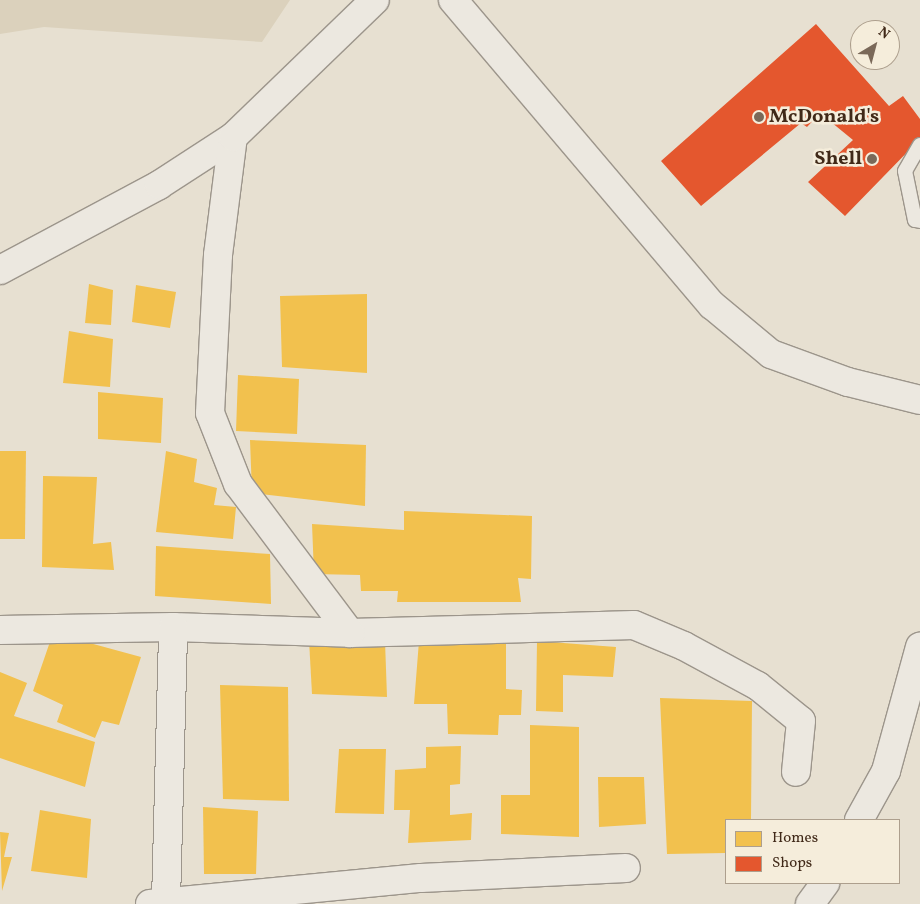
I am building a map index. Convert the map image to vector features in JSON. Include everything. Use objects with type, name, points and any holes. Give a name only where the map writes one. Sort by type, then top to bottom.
[{"type":"street","points":[[0,270],[159,185],[233,137],[375,0]]},
{"type":"street","points":[[453,0],[712,305],[771,354],[848,382],[920,400]]},
{"type":"street","points":[[233,137],[218,255],[210,413],[238,484],[350,633]]},
{"type":"street","points":[[0,630],[173,627],[350,633],[634,625],[684,646],[758,686],[801,721],[796,772]]},
{"type":"street","points":[[173,627],[158,903],[421,878],[626,868]]},
{"type":"street","points":[[860,819],[886,771],[920,647]]},
{"type":"street","points":[[810,904],[824,884]]},
{"type":"lane","points":[[920,145],[906,171],[915,220],[920,221]]},
{"type":"shaded area","points":[[0,0],[290,0],[262,42],[44,27],[0,34]]},
{"type":"building: Homes","points":[[89,284],[113,290],[111,325],[85,323]]},
{"type":"building: Homes","points":[[136,285],[176,292],[170,328],[132,322]]},
{"type":"building: Homes","points":[[367,294],[367,373],[282,367],[280,296]]},
{"type":"building: Homes","points":[[69,331],[113,339],[110,387],[63,383]]},
{"type":"building: Homes","points":[[238,375],[299,379],[297,434],[236,431]]},
{"type":"building: Homes","points":[[98,392],[163,398],[161,443],[98,439]]},
{"type":"building: Homes","points":[[250,440],[366,445],[365,506],[252,493]]},
{"type":"building: Homes","points":[[0,451],[26,451],[25,539],[0,539]]},
{"type":"building: Homes","points":[[166,451],[197,459],[194,482],[217,488],[214,505],[236,507],[233,539],[156,532]]},
{"type":"building: Homes","points":[[43,476],[97,477],[93,544],[111,542],[114,570],[42,567]]},
{"type":"building: Homes","points":[[404,511],[532,516],[531,579],[518,578],[521,602],[397,602],[398,591],[361,591],[360,575],[314,574],[312,524],[404,530]]},
{"type":"building: Homes","points":[[156,546],[270,554],[271,604],[155,596]]},
{"type":"building: Homes","points":[[53,633],[141,657],[119,725],[102,721],[95,738],[57,722],[63,705],[33,691]]},
{"type":"building: Homes","points":[[309,640],[385,641],[387,697],[312,694]]},
{"type":"building: Homes","points":[[419,641],[506,642],[506,689],[522,690],[521,715],[499,715],[498,735],[448,734],[447,704],[414,704]]},
{"type":"building: Homes","points":[[537,641],[616,647],[613,677],[563,675],[563,712],[536,711]]},
{"type":"building: Homes","points":[[0,672],[27,683],[14,716],[95,742],[85,787],[0,758]]},
{"type":"building: Homes","points":[[220,685],[288,687],[289,801],[223,799]]},
{"type":"building: Homes","points":[[660,698],[752,701],[751,819],[725,819],[725,853],[667,854]]},
{"type":"building: Homes","points":[[530,725],[579,727],[579,837],[501,834],[501,795],[530,795]]},
{"type":"building: Homes","points":[[461,746],[460,784],[450,785],[450,815],[472,813],[471,840],[408,843],[410,810],[394,810],[395,770],[426,768],[426,747]]},
{"type":"building: Homes","points":[[339,749],[386,749],[384,814],[335,813]]},
{"type":"building: Homes","points":[[598,777],[644,777],[646,824],[599,827]]},
{"type":"building: Homes","points":[[203,807],[258,811],[256,874],[204,874]]},
{"type":"building: Homes","points":[[40,810],[91,819],[87,878],[31,871]]},
{"type":"building: Homes","points":[[0,832],[9,833],[4,857],[12,857],[2,891]]},
{"type":"building: Shops","name":"McDonald's","points":[[816,24],[850,62],[850,70],[857,70],[889,106],[903,96],[920,119],[920,139],[845,216],[808,182],[853,140],[820,113],[807,127],[801,123],[701,206],[661,161]]},
{"type":"place","name":"McDonald's","points":[[759,117]]},
{"type":"place","name":"Shell","points":[[872,159]]}]
